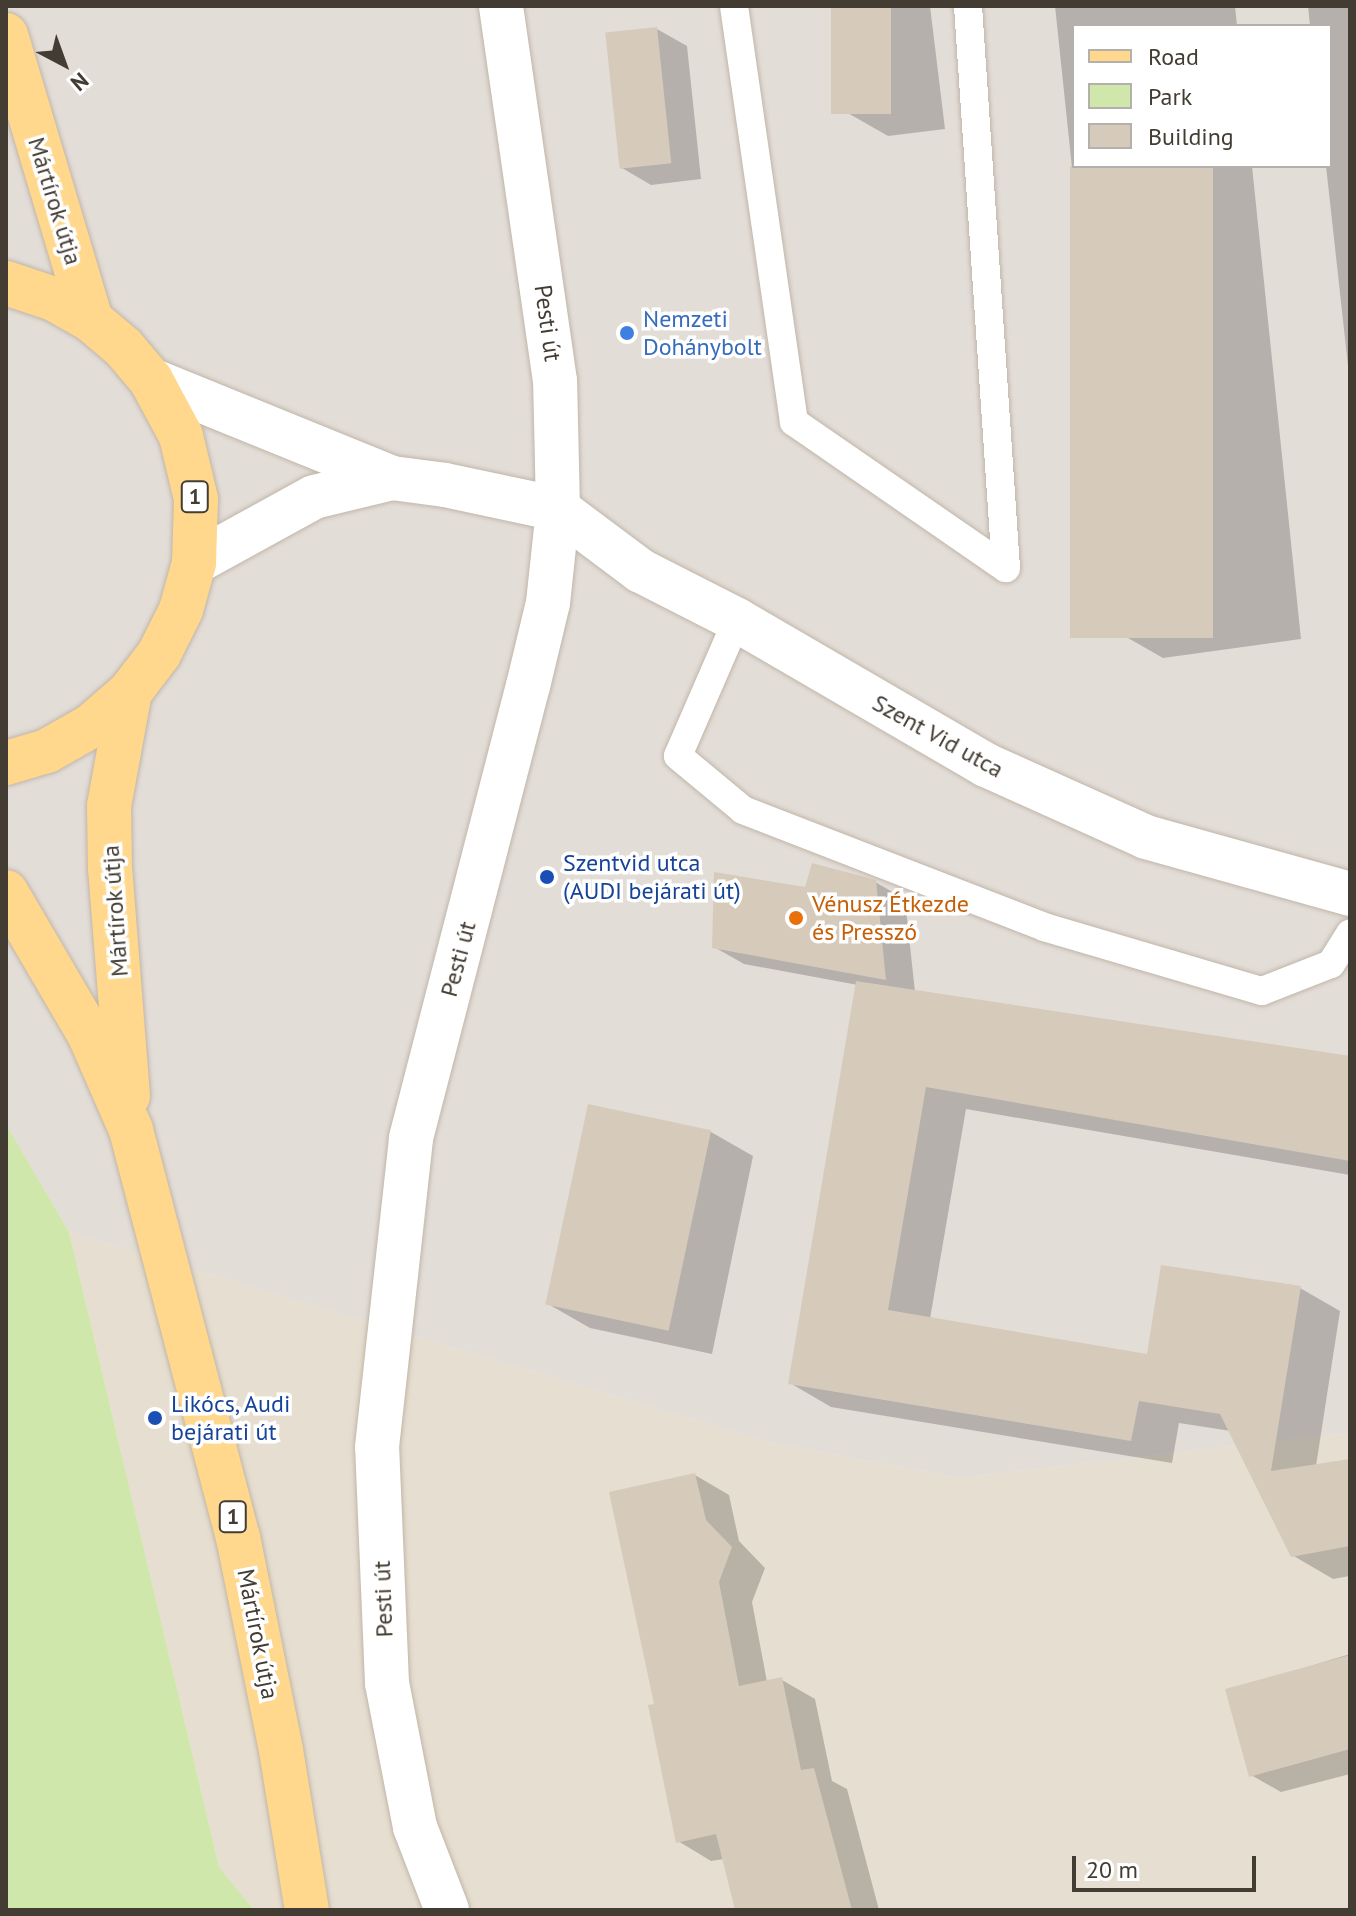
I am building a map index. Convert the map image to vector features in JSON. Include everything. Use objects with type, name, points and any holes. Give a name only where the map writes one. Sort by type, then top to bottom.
[{"type":"main road","name":"Mártírok útja","points":[[6,35],[91,320]]},
{"type":"main road","name":"Mártírok útja","points":[[6,283],[54,299],[91,320],[123,347],[151,380],[181,436],[196,499],[194,563],[181,610],[159,654],[130,692],[91,726],[47,751],[6,763]]},
{"type":"main road","name":"Mártírok útja","points":[[130,692],[109,806],[110,869],[131,1130]]},
{"type":"main road","name":"Mártírok útja","points":[[6,892],[90,1036],[131,1130],[238,1537],[281,1750],[307,1910]]},
{"type":"street","name":"Pesti út","points":[[447,1910],[415,1827],[387,1683],[377,1447],[411,1138],[548,603],[558,509],[555,381],[501,6]]},
{"type":"street","points":[[151,380],[392,478],[445,485],[558,509]]},
{"type":"street","points":[[194,563],[314,497],[392,478]]},
{"type":"street","name":"Szent Vid utca","points":[[558,509],[641,571],[737,620],[986,765],[1146,837],[1350,894]]},
{"type":"lane","points":[[734,6],[794,422],[1006,568],[968,6]]},
{"type":"lane","points":[[737,620],[678,756],[743,810],[1044,927],[1262,991],[1331,964],[1350,934]]},
{"type":"shaded area","points":[[6,6],[1350,6],[1350,1433],[959,1478],[767,1442],[69,1232],[6,1124]]},
{"type":"shaded area","points":[[69,1232],[767,1442],[959,1478],[1350,1433],[1350,1910],[254,1910],[219,1867]]},
{"type":"green space","points":[[6,1124],[69,1232],[219,1867],[254,1910],[6,1910]]},
{"type":"building","points":[[831,6],[891,6],[891,114],[831,114]]},
{"type":"building","points":[[657,27],[671,163],[620,169],[605,32]]},
{"type":"building","points":[[1070,166],[1213,168],[1213,638],[1070,638]]},
{"type":"building","name":"Vénusz Étkezde és Presszó","points":[[812,863],[876,880],[886,980],[712,948],[714,872],[805,887]]},
{"type":"building","points":[[856,981],[1350,1056],[1350,1161],[926,1087],[888,1310],[1147,1354],[1161,1265],[1301,1286],[1271,1471],[1350,1459],[1350,1546],[1291,1557],[1220,1414],[1139,1401],[1131,1441],[788,1384]]},
{"type":"building","points":[[588,1104],[711,1130],[669,1331],[545,1305]]},
{"type":"building","points":[[695,1473],[706,1520],[732,1547],[719,1582],[739,1686],[782,1677],[801,1770],[814,1768],[852,1910],[735,1910],[716,1834],[676,1843],[648,1705],[654,1704],[609,1492]]},
{"type":"building","points":[[1350,1655],[1350,1749],[1249,1777],[1225,1689]]},
{"type":"place","name":"Nemzeti Dohánybolt","points":[[627,333]]},
{"type":"place","name":"Szentvid utca (AUDI bejárati út)","points":[[547,877]]},
{"type":"place","name":"Vénusz Étkezde és Presszó","points":[[796,918]]},
{"type":"place","name":"Likócs, Audi bejárati út","points":[[155,1418]]}]
